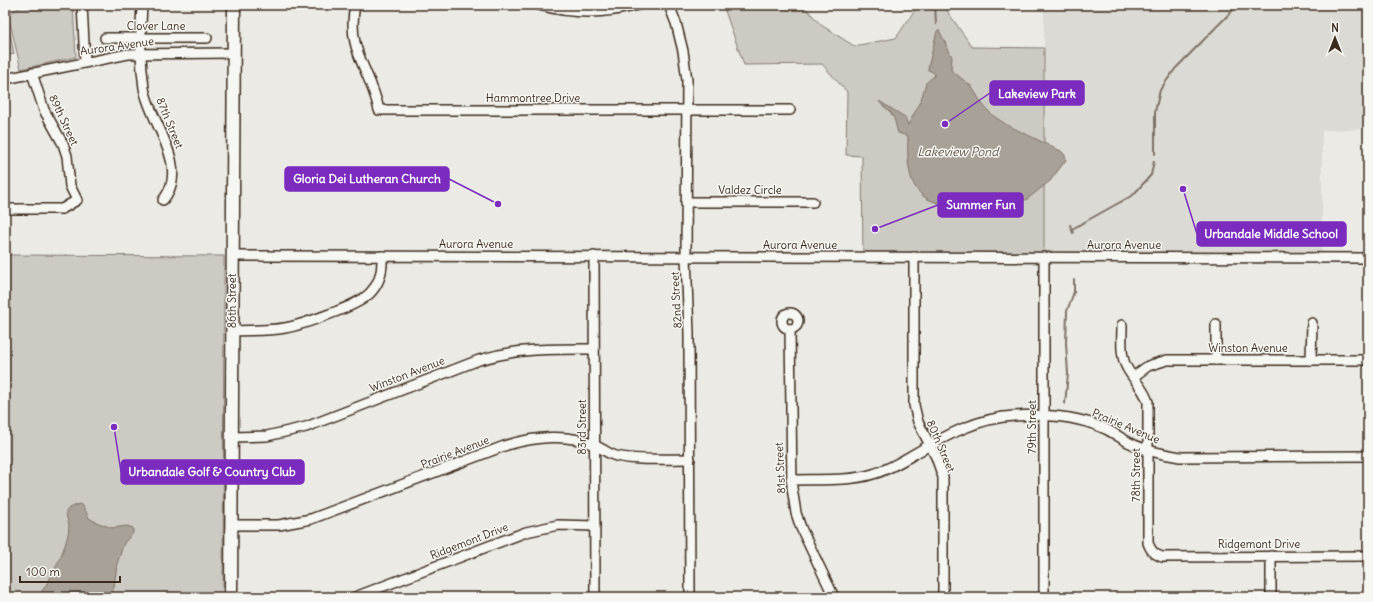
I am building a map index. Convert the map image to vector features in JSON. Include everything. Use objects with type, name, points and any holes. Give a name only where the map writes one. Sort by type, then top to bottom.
[{"type":"main road","name":"86th Street","points":[[231,597],[234,5]]},
{"type":"street","points":[[82,5],[85,62]]},
{"type":"street","name":"87th Street","points":[[142,5],[141,54],[144,89],[150,109],[167,143],[171,157],[172,171],[170,189],[163,200]]},
{"type":"street","name":"Hammontree Drive","points":[[355,5],[352,22],[352,38],[356,53],[366,72],[376,97],[379,110],[790,110]]},
{"type":"street","points":[[539,5],[568,11],[589,12],[609,11],[638,5]]},
{"type":"street","name":"82nd Street","points":[[669,5],[676,22],[683,51],[687,80],[686,256],[689,333],[690,597]]},
{"type":"street","name":"Clover Lane","points":[[105,38],[207,38]]},
{"type":"street","name":"Aurora Avenue","points":[[5,79],[85,62],[141,54],[234,52]]},
{"type":"street","name":"89th Street","points":[[5,209],[62,209],[77,200],[70,186],[67,156],[63,144],[44,110],[32,73]]},
{"type":"street","name":"Valdez Circle","points":[[686,202],[813,202]]},
{"type":"street","name":"Aurora Avenue","points":[[233,256],[1368,258]]},
{"type":"street","points":[[232,331],[285,328],[310,322],[355,305],[363,300],[373,290],[378,282],[381,274],[382,256]]},
{"type":"street","name":"83rd Street","points":[[594,256],[595,597]]},
{"type":"street","name":"80th Street","points":[[914,257],[914,405],[918,422],[941,470],[944,484],[943,597]]},
{"type":"street","name":"79th Street","points":[[1044,257],[1044,597]]},
{"type":"street","points":[[1311,360],[1312,323]]},
{"type":"street","points":[[1216,324],[1216,360]]},
{"type":"street","name":"78th Street","points":[[1122,325],[1124,359],[1133,377],[1146,393],[1148,402],[1148,543],[1152,552]]},
{"type":"street","name":"81st Street","points":[[790,329],[791,480],[796,513],[801,528],[834,597]]},
{"type":"street","name":"Winston Avenue","points":[[232,437],[267,436],[306,427],[479,360],[502,353],[538,349],[594,349]]},
{"type":"street","name":"Winston Avenue","points":[[1133,377],[1159,361],[1368,360]]},
{"type":"street","name":"Prairie Avenue","points":[[791,480],[851,478],[873,474],[893,466],[953,433],[983,421],[1015,416],[1061,417],[1088,422],[1148,450],[1180,457],[1368,456]]},
{"type":"street","name":"Prairie Avenue","points":[[232,525],[279,525],[311,519],[521,441],[564,438],[594,445],[614,455],[632,459],[690,459]]},
{"type":"street","name":"Ridgemont Drive","points":[[355,597],[526,532],[558,525],[595,526]]},
{"type":"street","name":"Ridgemont Drive","points":[[1152,552],[1162,557],[1368,556]]},
{"type":"street","points":[[1270,556],[1271,597]]},
{"type":"shaded area","points":[[23,5],[73,5],[76,57],[21,69],[8,15]]},
{"type":"shaded area","points":[[723,5],[803,5],[821,25],[854,46],[896,38],[918,5],[943,5],[972,47],[1044,48],[1044,257],[863,257],[862,156],[846,155],[847,92],[822,64],[744,65]]},
{"type":"shaded area","points":[[1044,5],[1368,5],[1368,129],[1322,130],[1322,258],[1044,257]]},
{"type":"shaded area","points":[[9,28],[14,54],[5,56],[5,29]]},
{"type":"shaded area","points":[[5,255],[224,256],[223,597],[5,597]]},
{"type":"water","name":"Lakeview Pond","points":[[939,30],[952,57],[951,70],[971,86],[983,105],[992,115],[1007,125],[1061,151],[1065,155],[1066,160],[1050,181],[1026,200],[992,195],[949,204],[944,213],[942,212],[945,204],[932,201],[923,196],[916,189],[909,170],[908,136],[898,133],[890,111],[879,101],[905,117],[908,125],[920,103],[926,83],[935,75],[933,72],[928,70],[928,68],[937,31]]},
{"type":"water","points":[[79,504],[83,506],[89,518],[96,522],[112,528],[127,526],[133,528],[133,533],[124,543],[117,564],[114,587],[110,597],[38,597],[48,582],[66,542],[69,525],[66,512],[69,508]]},
{"type":"waterway","points":[[935,5],[936,24]]},
{"type":"waterway","points":[[1155,154],[1155,112],[1160,90],[1175,69],[1238,5]]},
{"type":"waterway","points":[[1072,229],[1133,195],[1151,175],[1154,161]]},
{"type":"waterway","points":[[1070,225],[1073,233]]},
{"type":"waterway","points":[[1065,404],[1068,374],[1066,343],[1067,311],[1074,292],[1074,280]]},
{"type":"place","name":"Lakeview Park","points":[[945,124]]},
{"type":"place","name":"Urbandale Middle School","points":[[1183,189]]},
{"type":"place","name":"Gloria Dei Lutheran Church","points":[[498,204]]},
{"type":"place","name":"Summer Fun","points":[[875,229]]},
{"type":"place","name":"Urbandale Golf & Country Club","points":[[114,427]]}]
